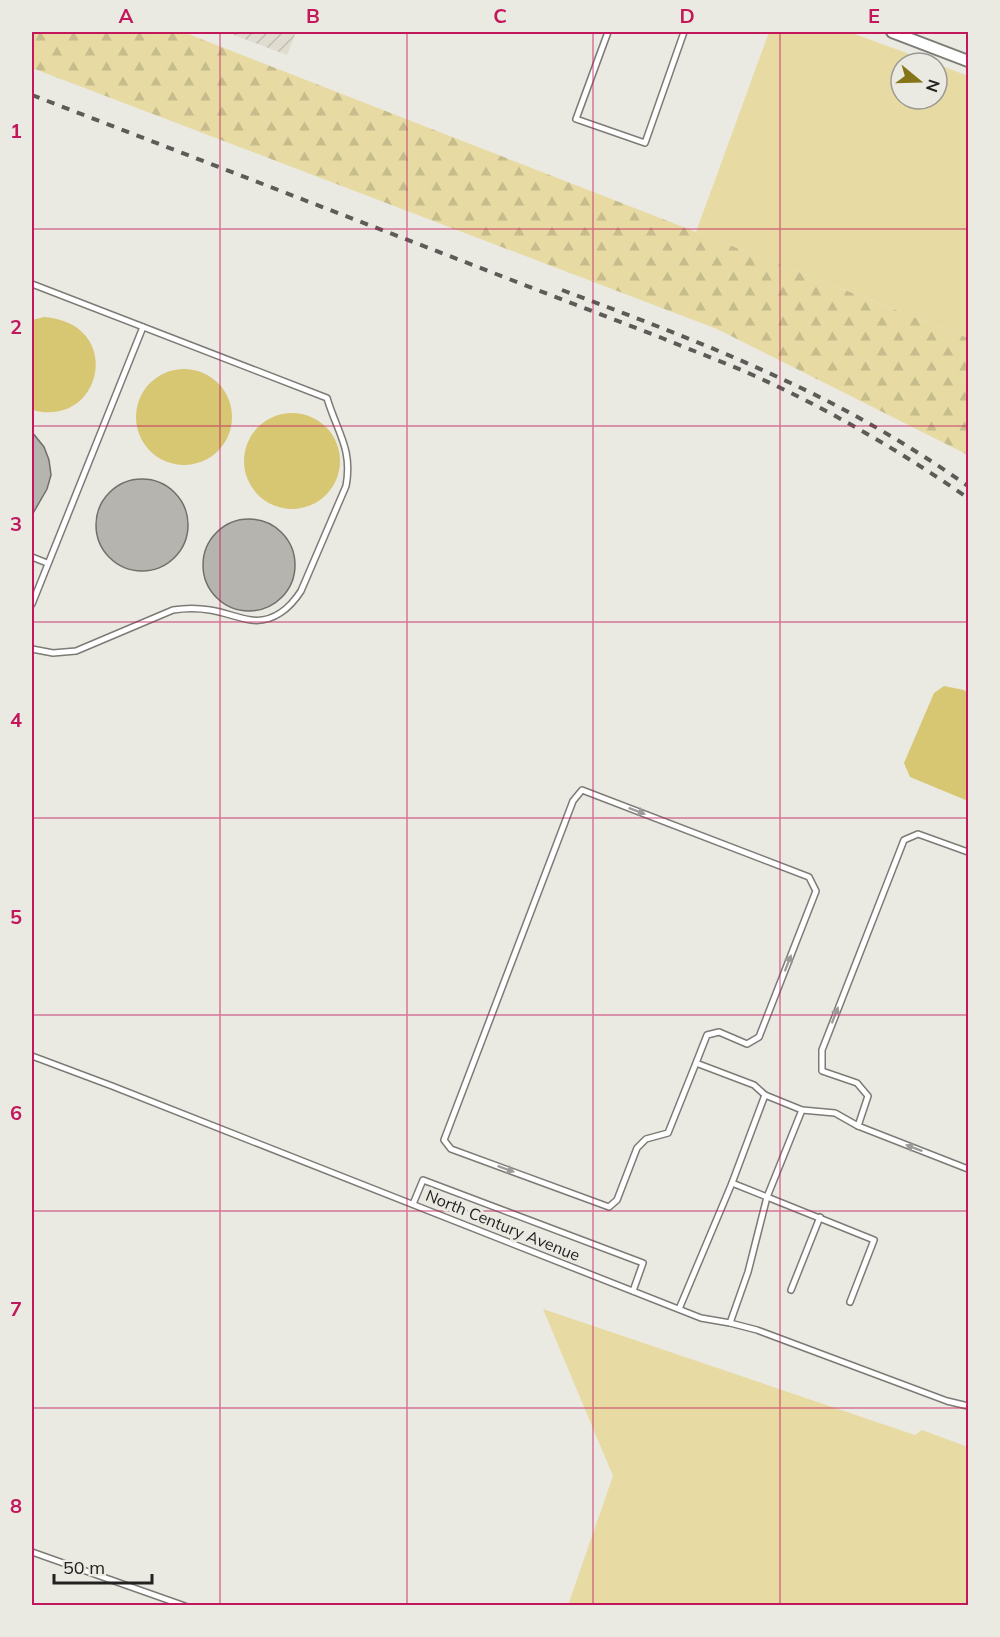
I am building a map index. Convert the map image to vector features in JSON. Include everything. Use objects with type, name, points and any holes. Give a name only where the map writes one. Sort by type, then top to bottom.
[{"type":"street","points":[[892,32],[969,61]]},
{"type":"lane","points":[[608,32],[576,119],[645,143],[684,32]]},
{"type":"lane","points":[[32,284],[327,398],[347,450],[349,470],[346,486],[301,591],[286,610],[260,620],[212,610],[187,608],[173,610],[76,651],[53,653],[32,649]]},
{"type":"lane","points":[[32,604],[142,327]]},
{"type":"lane","points":[[32,557],[47,563]]},
{"type":"lane","points":[[582,790],[809,877],[816,891],[759,1037],[747,1044],[719,1032],[707,1035],[696,1064],[668,1133],[646,1139],[637,1148],[617,1200],[609,1207],[451,1149],[444,1140],[573,801],[582,790]]},
{"type":"lane","points":[[858,1126],[868,1096],[857,1083],[822,1071],[822,1050],[904,840],[918,834],[966,851]]},
{"type":"lane","name":"North Century Avenue","points":[[32,1056],[701,1318],[757,1330],[947,1401],[969,1406]]},
{"type":"lane","points":[[696,1064],[754,1085],[765,1095],[802,1110],[835,1113],[858,1126],[969,1169]]},
{"type":"lane","points":[[679,1309],[732,1183],[765,1095]]},
{"type":"lane","points":[[730,1323],[748,1272],[767,1197],[802,1110]]},
{"type":"lane","points":[[413,1204],[423,1180],[643,1263],[633,1291]]},
{"type":"lane","points":[[732,1183],[874,1240],[850,1302]]},
{"type":"lane","points":[[791,1290],[820,1217]]},
{"type":"lane","points":[[32,1552],[185,1605]]},
{"type":"shaded area","points":[[226,32],[296,32],[287,55]]},
{"type":"shaded area","points":[[44,317],[70,323],[86,337],[95,354],[95,373],[88,391],[75,404],[56,412],[32,410],[32,320]]},
{"type":"shaded area","points":[[184,369],[202,373],[218,383],[228,399],[232,417],[228,435],[218,451],[202,461],[184,465],[166,461],[150,451],[140,435],[136,417],[140,399],[150,383],[166,373]]},
{"type":"shaded area","points":[[292,413],[310,417],[326,427],[336,443],[340,461],[336,479],[326,495],[310,505],[292,509],[274,505],[258,495],[248,479],[244,461],[248,443],[258,427],[274,417]]},
{"type":"shaded area","points":[[944,686],[968,693],[968,801],[910,777],[904,763],[934,693]]},
{"type":"green space","points":[[32,32],[183,32],[968,338],[968,455],[717,329],[32,68]]},
{"type":"green space","points":[[769,32],[849,32],[901,51],[889,51],[889,111],[949,111],[949,69],[968,76],[968,338],[696,232]]},
{"type":"green space","points":[[543,1309],[915,1435],[922,1430],[968,1447],[968,1605],[568,1605],[613,1476]]},
{"type":"building","points":[[32,432],[44,447],[51,475],[47,489],[32,515]]},
{"type":"building","points":[[142,479],[160,482],[175,492],[185,507],[188,525],[185,543],[175,558],[160,568],[142,571],[124,568],[109,558],[99,543],[96,525],[99,507],[109,492],[124,482]]},
{"type":"building","points":[[249,519],[267,522],[282,532],[292,547],[295,565],[292,583],[282,598],[267,608],[249,611],[231,608],[216,598],[206,583],[203,565],[206,547],[216,532],[231,522]]},
{"type":"railway","points":[[32,95],[743,371],[783,389],[864,432],[968,498]]},
{"type":"railway","points":[[562,290],[770,373],[886,433],[968,486]]}]
